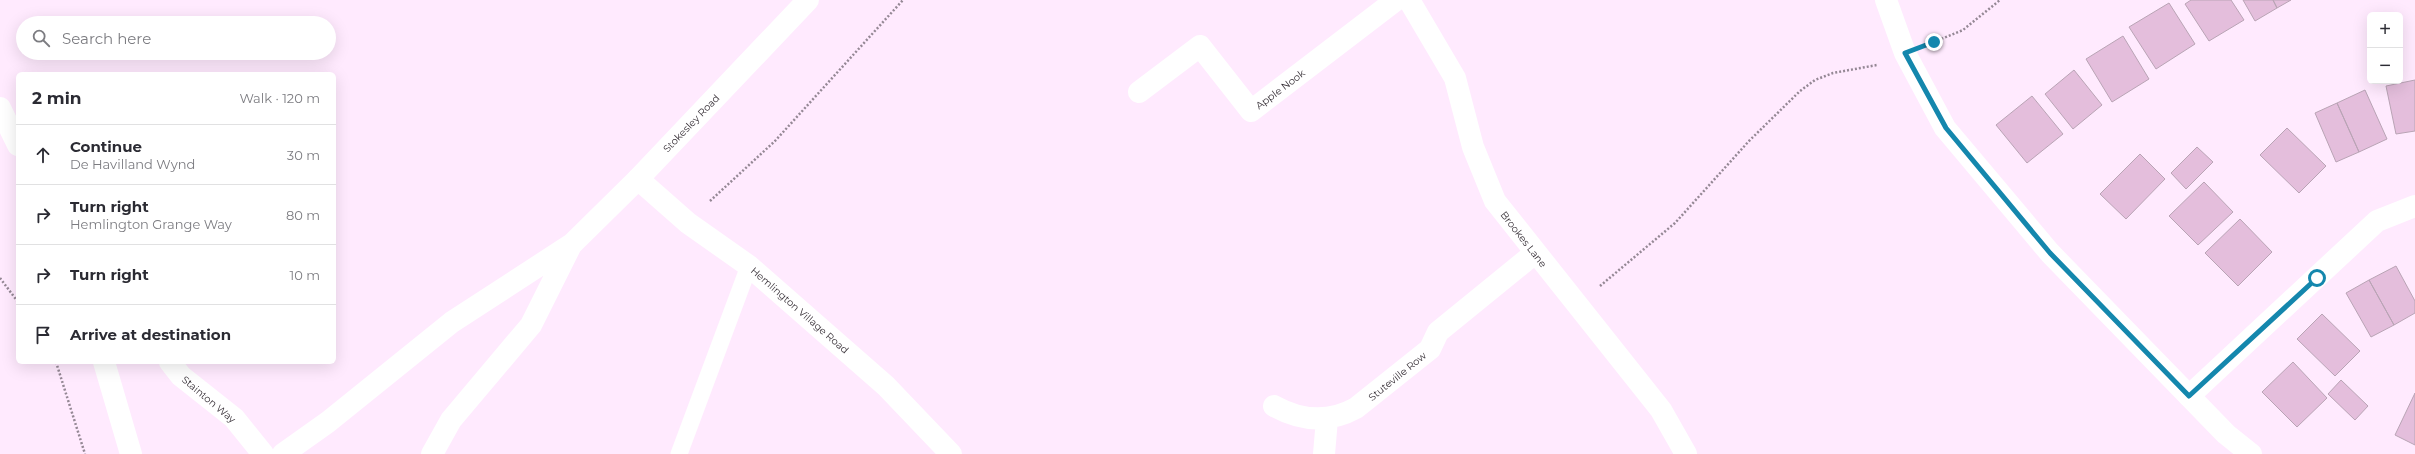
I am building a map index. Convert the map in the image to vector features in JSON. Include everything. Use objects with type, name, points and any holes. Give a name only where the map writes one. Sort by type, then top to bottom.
[{"type":"street","name":"Stokesley Road","points":[[572,244],[638,179],[808,0]]},
{"type":"street","name":"Apple Nook","points":[[1139,92],[1200,46],[1252,111],[1396,0]]},
{"type":"street","name":"Brookes Lane","points":[[1408,0],[1455,78],[1473,147],[1495,201],[1661,410],[1685,454]]},
{"type":"street","points":[[1886,0],[1905,53],[1946,128],[2050,253],[2226,434],[2251,454]]},
{"type":"street","points":[[0,108],[16,141]]},
{"type":"street","name":"Hemlington Village Road","points":[[638,179],[688,223],[749,266],[886,386],[951,454]]},
{"type":"street","points":[[2189,396],[2377,221],[2415,206]]},
{"type":"street","points":[[283,454],[328,422],[452,322],[572,244]]},
{"type":"street","points":[[432,454],[452,420],[531,325],[572,244]]},
{"type":"street","name":"Stuteville Row","points":[[1274,406],[1297,416],[1327,419],[1342,416],[1356,408],[1430,349],[1438,332],[1535,253]]},
{"type":"street","points":[[105,364],[131,454]]},
{"type":"street","name":"Stainton Way","points":[[172,364],[181,376],[234,418],[263,454]]},
{"type":"street","points":[[1324,454],[1327,419]]},
{"type":"lane","points":[[680,454],[749,266]]},
{"type":"path","points":[[688,223],[720,191],[775,141],[903,0]]},
{"type":"path","points":[[1577,306],[1675,224],[1749,141],[1800,91],[1815,80],[1827,76],[1873,67],[1963,30],[2000,0]]},
{"type":"path","points":[[0,278],[16,299]]},
{"type":"path","points":[[57,364],[85,454]]},
{"type":"building","points":[[2191,0],[2231,0],[2244,20],[2209,41],[2185,4]]},
{"type":"building","points":[[2243,0],[2273,0],[2277,8],[2255,21]]},
{"type":"building","points":[[2273,0],[2291,0],[2277,8]]},
{"type":"building","points":[[2169,3],[2195,44],[2156,69],[2129,27]]},
{"type":"building","points":[[2123,36],[2149,79],[2112,102],[2086,59]]},
{"type":"building","points":[[2074,70],[2102,105],[2073,129],[2045,94]]},
{"type":"building","points":[[2415,80],[2415,131],[2396,134],[2386,86],[2403,84],[2403,82]]},
{"type":"building","points":[[2365,90],[2387,139],[2359,152],[2337,103]]},
{"type":"building","points":[[2032,96],[2063,134],[2027,163],[1996,125]]},
{"type":"building","points":[[2337,103],[2359,152],[2336,162],[2315,113]]},
{"type":"building","points":[[2287,128],[2326,166],[2299,193],[2260,155]]},
{"type":"building","points":[[2197,147],[2213,162],[2186,189],[2171,173]]},
{"type":"building","points":[[2140,154],[2165,179],[2126,219],[2100,194]]},
{"type":"building","points":[[2204,182],[2233,212],[2198,245],[2169,216]]},
{"type":"building","points":[[2240,219],[2272,252],[2238,286],[2205,253]]},
{"type":"building","points":[[2396,266],[2415,301],[2415,313],[2394,325],[2369,280]]},
{"type":"building","points":[[2369,280],[2394,325],[2371,337],[2346,293]]},
{"type":"building","points":[[2322,314],[2360,351],[2335,376],[2297,339]]},
{"type":"building","points":[[2293,362],[2327,398],[2297,427],[2262,392]]},
{"type":"building","points":[[2341,380],[2368,406],[2355,420],[2328,394]]},
{"type":"building","points":[[2415,393],[2415,445],[2395,435]]},
{"type":"route","points":[[1934,42],[1905,53],[1946,128],[2050,253],[2189,396],[2317,278]]}]
